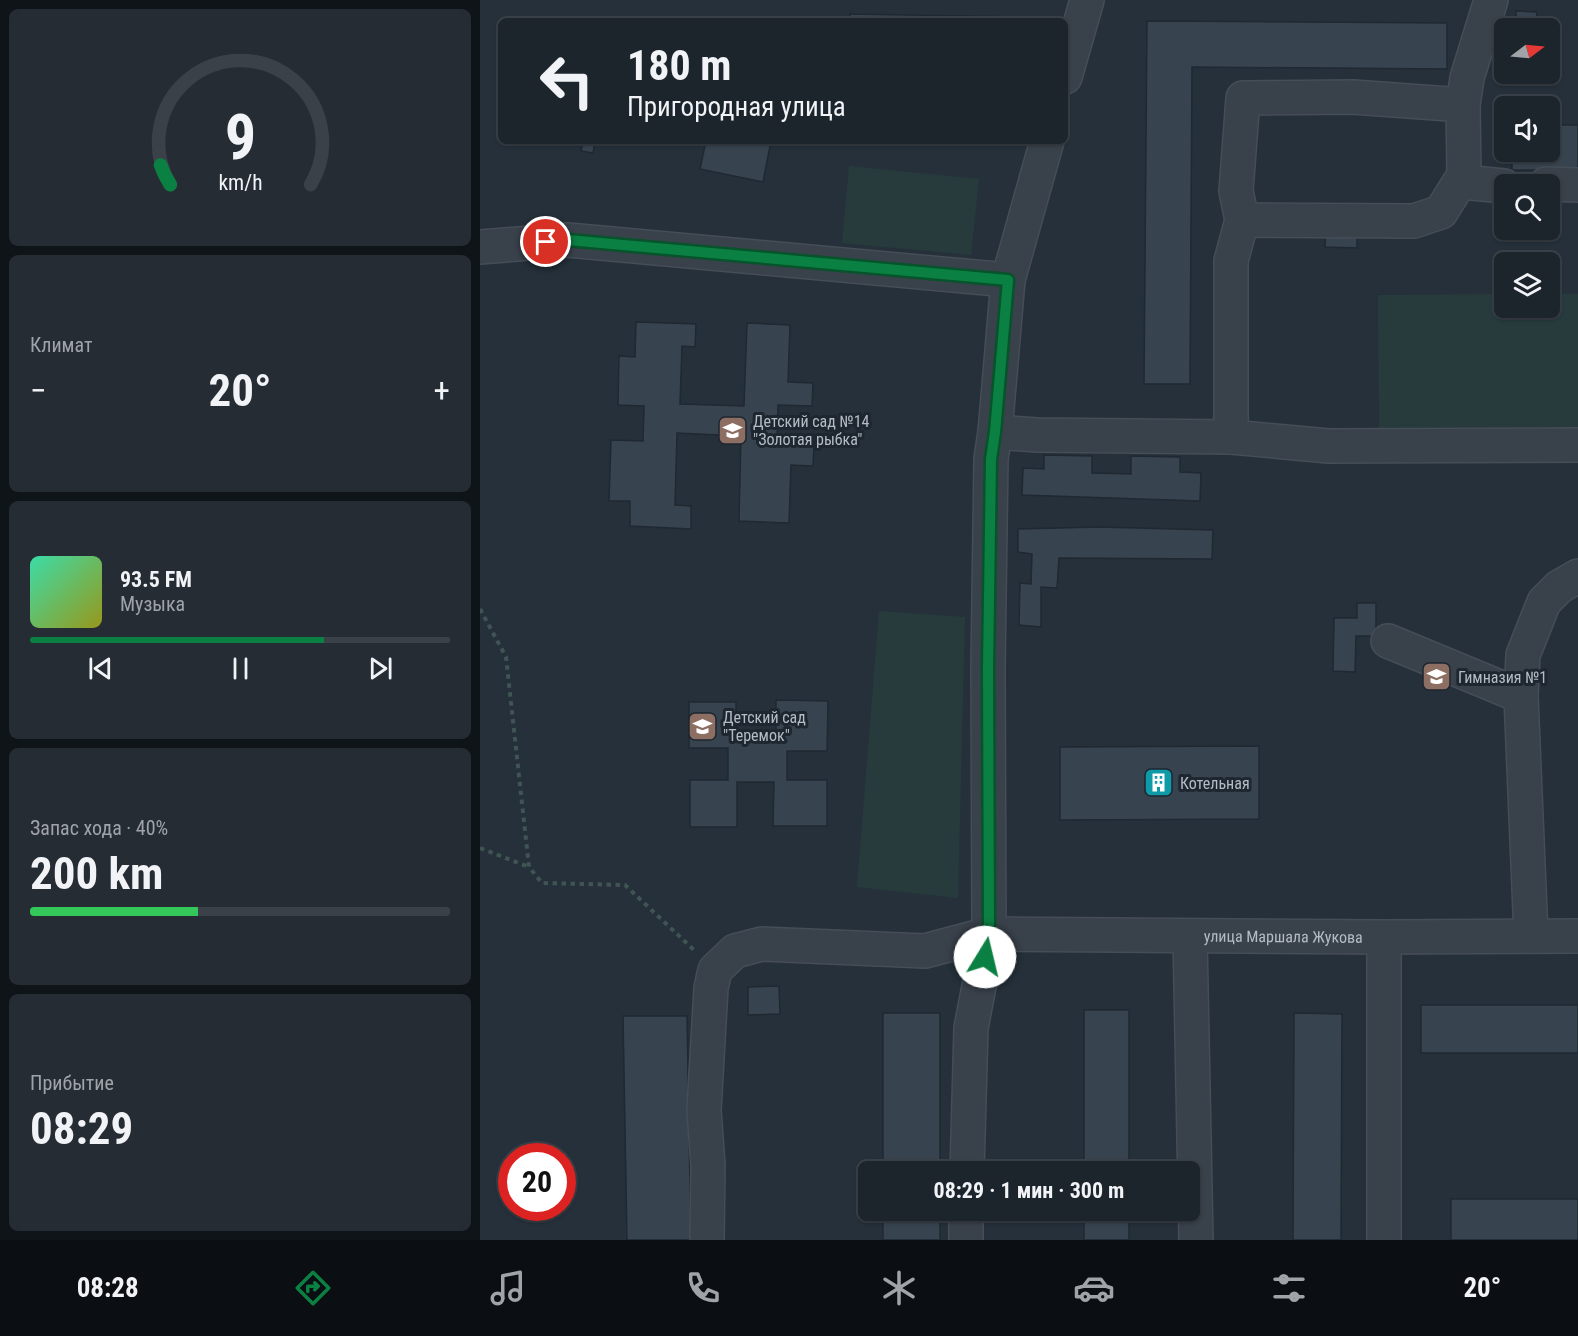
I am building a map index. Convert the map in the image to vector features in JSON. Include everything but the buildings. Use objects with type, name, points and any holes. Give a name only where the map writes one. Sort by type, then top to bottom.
[{"type":"street","points":[[1068,66],[1087,0]]},
{"type":"street","points":[[1242,220],[1414,220],[1441,212],[1464,175],[1463,105],[1467,78],[1491,0]]},
{"type":"street","points":[[1231,437],[1231,261],[1242,220],[1236,191],[1243,98],[1353,98],[1463,105]]},
{"type":"street","points":[[967,1161],[971,1028],[989,934],[988,667],[991,459],[1008,280],[1046,144]]},
{"type":"street","points":[[1464,175],[1472,183],[1494,185]]},
{"type":"street","points":[[1560,184],[1578,185]]},
{"type":"street","points":[[480,248],[568,240],[1008,280]]},
{"type":"street","points":[[995,432],[1037,435],[1231,437],[1329,446],[1578,445]]},
{"type":"street","points":[[1531,936],[1521,696],[1523,655],[1544,602],[1558,587],[1578,576]]},
{"type":"street","points":[[1388,641],[1521,696]]},
{"type":"street","name":"улица Маршала Жукова","points":[[715,970],[735,951],[762,944],[925,951],[989,934],[1578,936]]},
{"type":"street","points":[[1190,936],[1196,1240]]},
{"type":"street","points":[[1384,937],[1384,1240]]},
{"type":"street","points":[[707,1240],[708,1165],[704,1110],[711,988],[715,970]]},
{"type":"street","points":[[966,1221],[966,1240]]},
{"type":"path","points":[[480,609],[506,657],[530,867],[542,883],[625,885],[715,970]]},
{"type":"path","points":[[480,848],[530,867]]},
{"type":"green space","points":[[849,166],[979,179],[971,255],[842,243]]},
{"type":"green space","points":[[1494,294],[1494,318],[1560,318],[1560,294],[1578,294],[1578,427],[1379,428],[1378,295]]},
{"type":"green space","points":[[879,611],[965,617],[958,898],[857,887]]},
{"type":"place","name":"Детский сад №14 \"Золотая рыбка\"","points":[[732,430]]},
{"type":"place","name":"Гимназия №1","points":[[1437,677]]},
{"type":"place","name":"Детский сад \"Теремок\"","points":[[702,726]]},
{"type":"place","name":"Котельная","points":[[1159,783]]},
{"type":"route","points":[[546,242],[568,240],[1008,280],[991,459],[988,667],[989,934],[985,957]]}]
